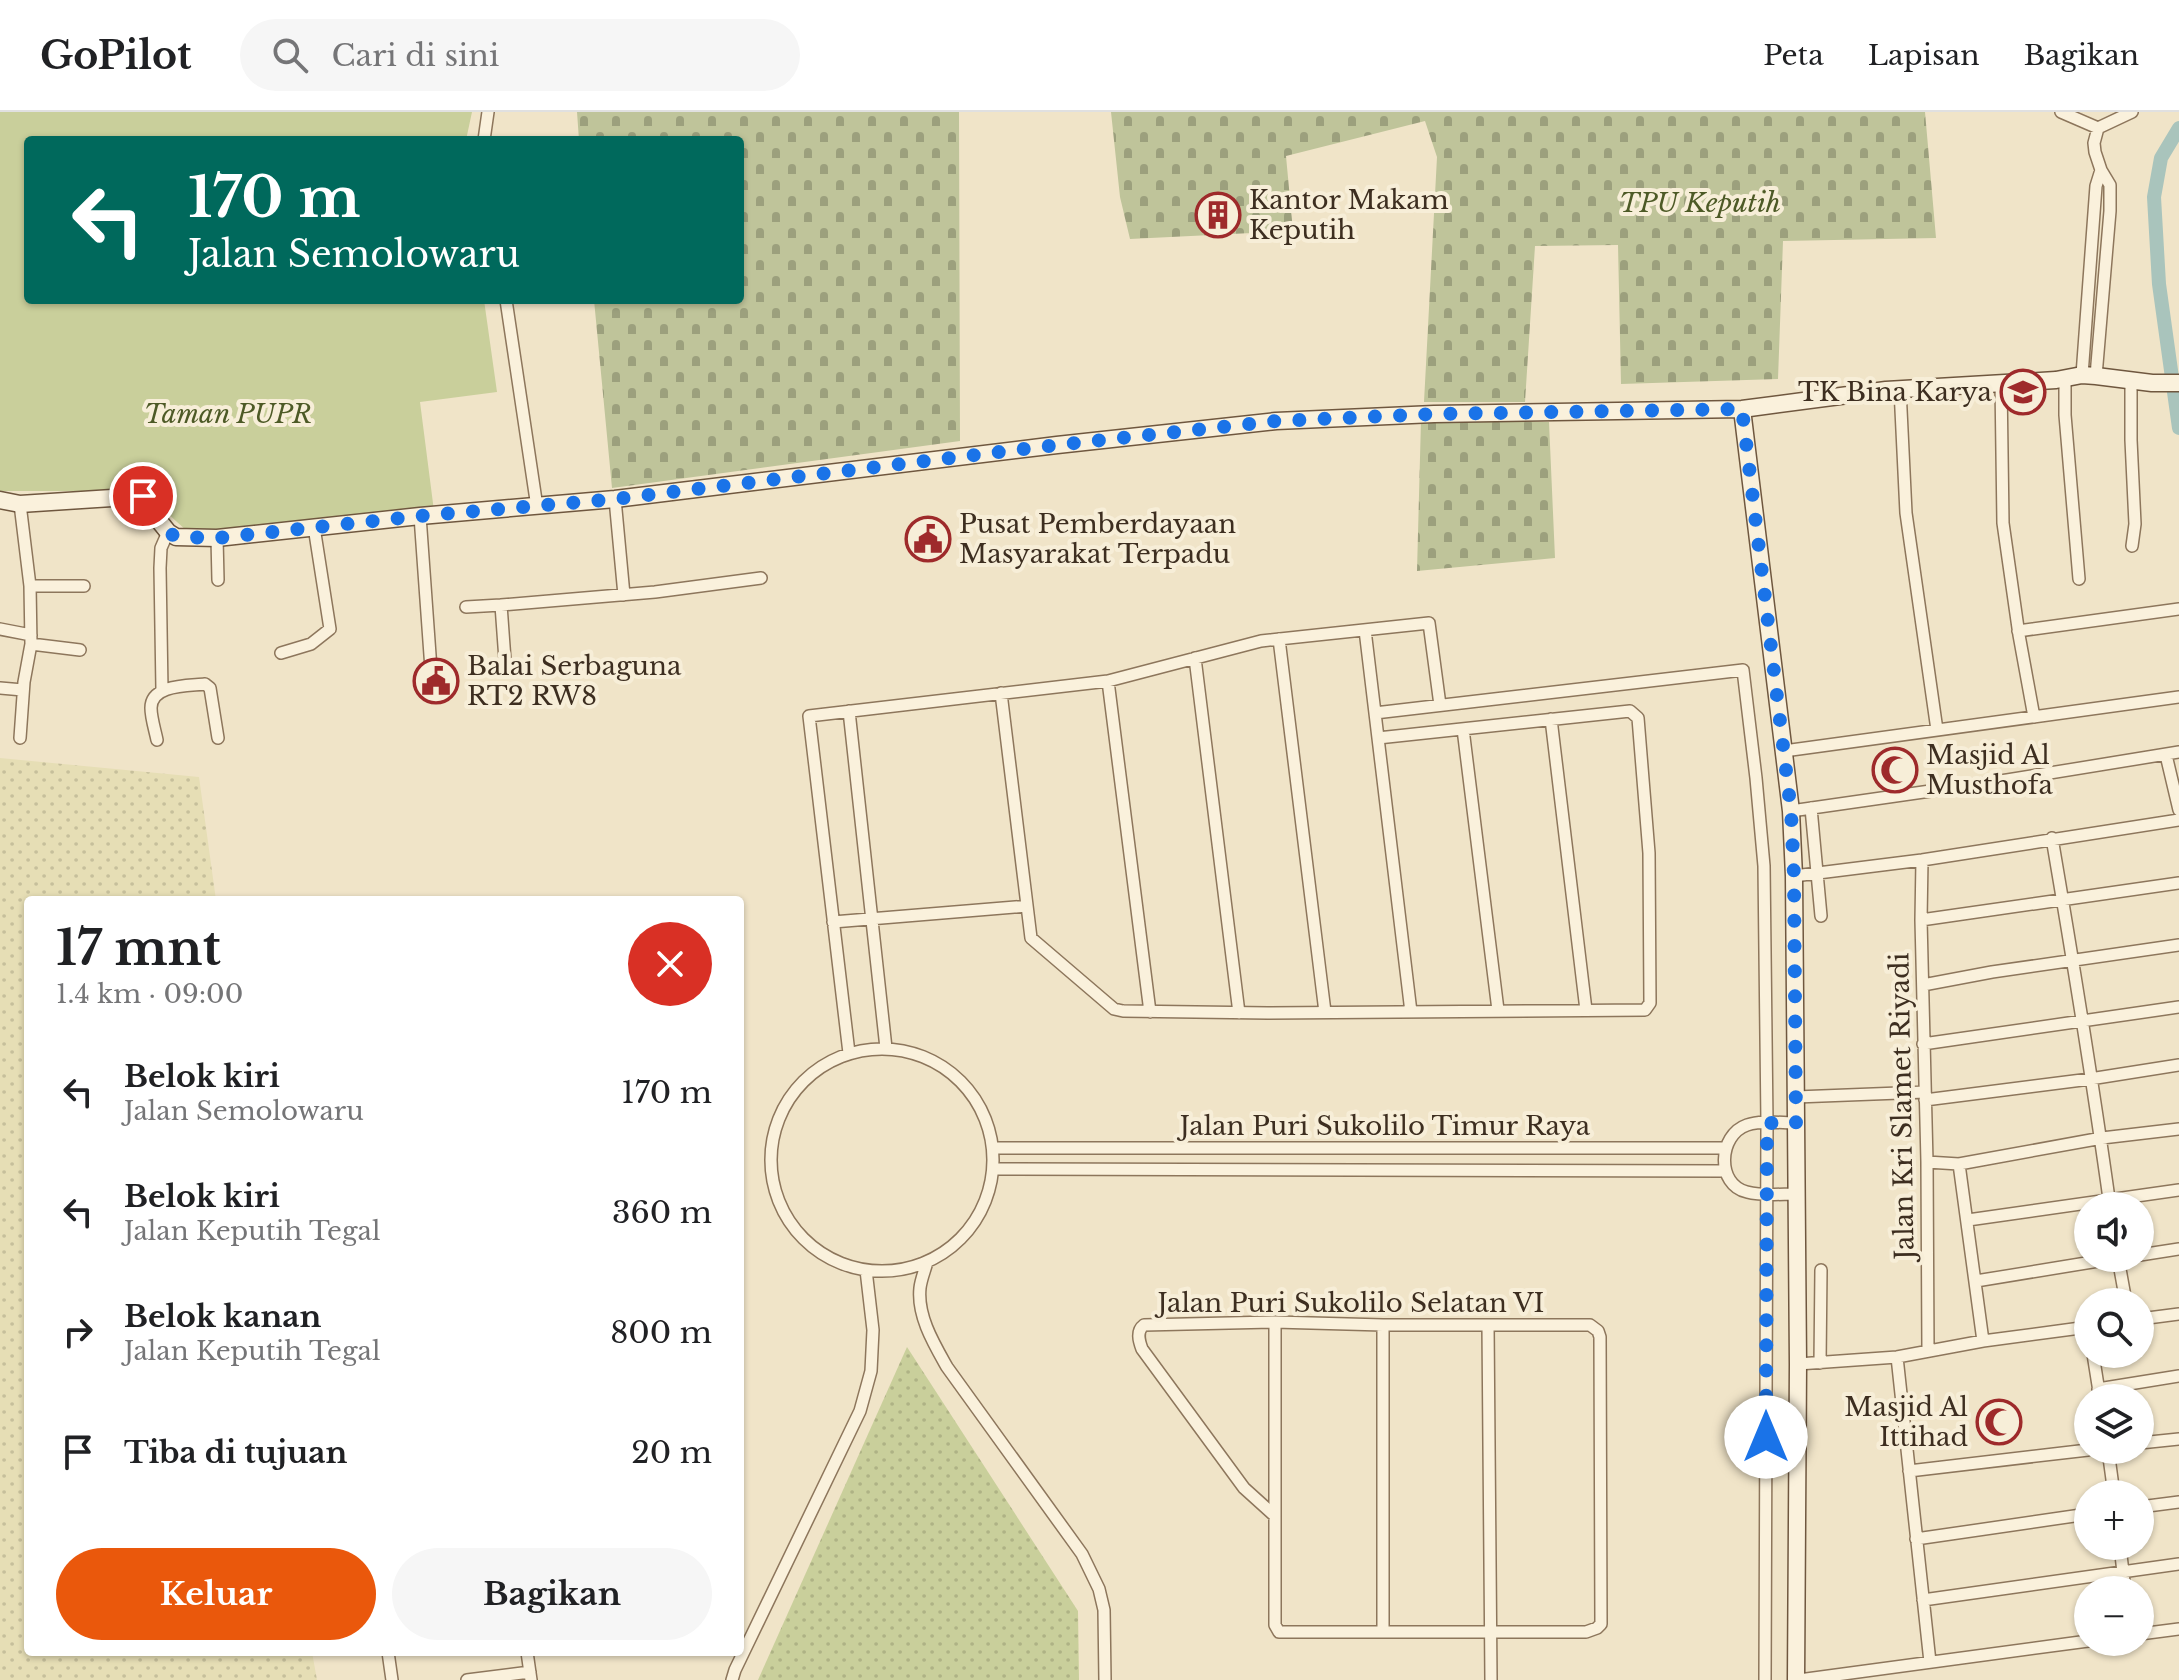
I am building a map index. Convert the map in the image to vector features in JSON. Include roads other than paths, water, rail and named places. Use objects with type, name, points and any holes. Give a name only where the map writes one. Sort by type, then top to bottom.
[{"type":"main road","points":[[0,500],[20,504],[143,496],[150,500],[168,532],[176,537],[217,538],[615,499],[1281,420],[1742,409],[1900,389],[2081,376],[2179,383]]},
{"type":"main road","points":[[1742,409],[1791,811],[1794,876],[1796,1097],[1792,1194],[1798,1364],[1798,1680]]},
{"type":"street","points":[[485,136],[488,112]]},
{"type":"street","points":[[2061,112],[2091,121],[2132,112]]},
{"type":"street","points":[[2079,579],[2065,415],[2081,376],[2096,186],[2101,170],[2091,121]]},
{"type":"street","points":[[507,304],[537,507]]},
{"type":"street","points":[[2131,380],[2135,524],[2132,546]]},
{"type":"street","points":[[2001,383],[2003,523],[2034,717]]},
{"type":"street","points":[[1900,389],[1906,513],[1937,730]]},
{"type":"street","points":[[615,499],[624,595]]},
{"type":"street","points":[[20,504],[31,622],[20,738]]},
{"type":"street","points":[[420,516],[431,669]]},
{"type":"street","points":[[281,653],[311,644],[330,629],[314,527]]},
{"type":"street","points":[[157,740],[151,707],[162,690],[160,558],[168,532]]},
{"type":"street","points":[[217,538],[218,580]]},
{"type":"street","points":[[466,607],[624,595],[761,578]]},
{"type":"street","points":[[30,586],[84,586]]},
{"type":"street","points":[[501,605],[505,660]]},
{"type":"street","points":[[2018,631],[2179,609]]},
{"type":"street","points":[[849,1053],[809,716],[1108,681],[1261,641],[1429,623],[1440,705]]},
{"type":"street","points":[[0,629],[80,650]]},
{"type":"street","points":[[1365,630],[1411,1012]]},
{"type":"street","points":[[1279,639],[1325,1012]]},
{"type":"street","points":[[1195,658],[1239,1013]]},
{"type":"street","points":[[1375,713],[1743,670],[1764,866],[1768,1123],[1765,1680]]},
{"type":"street","points":[[1108,681],[1150,1012]]},
{"type":"street","points":[[162,690],[208,685],[218,738]]},
{"type":"street","points":[[0,688],[23,690]]},
{"type":"street","points":[[1001,693],[1031,938],[1114,1009],[1239,1013],[1645,1010],[1650,1003],[1649,853],[1638,718],[1630,711],[1378,738]]},
{"type":"street","points":[[1784,751],[2179,697]]},
{"type":"street","points":[[849,711],[886,1048]]},
{"type":"street","points":[[1551,719],[1586,1010]]},
{"type":"street","points":[[1463,729],[1498,1010]]},
{"type":"street","points":[[1791,811],[2179,752]]},
{"type":"street","points":[[2166,755],[2179,810]]},
{"type":"street","points":[[1811,808],[1821,916]]},
{"type":"street","points":[[1794,876],[1922,860],[2179,820]]},
{"type":"street","points":[[2052,838],[2074,960],[2109,1192]]},
{"type":"street","name":"Jalan Kri Slamet Riyadi","points":[[1922,860],[1928,1351]]},
{"type":"street","points":[[1921,920],[2179,883]]},
{"type":"street","points":[[833,922],[1027,906]]},
{"type":"street","points":[[1923,985],[2179,945]]},
{"type":"street","points":[[1923,1044],[2179,1007]]},
{"type":"street","points":[[886,1048],[906,1050],[942,1066],[971,1093],[989,1128],[993,1148],[990,1188],[973,1225],[944,1252],[907,1269],[866,1270],[842,1264],[820,1252],[801,1236],[786,1215],[776,1192],[771,1168],[772,1143],[790,1097],[806,1077],[826,1063],[849,1053],[886,1048]]},
{"type":"street","points":[[1796,1097],[1925,1096],[2090,1079],[2179,1065]]},
{"type":"street","points":[[1792,1194],[1743,1191],[1725,1171],[1725,1148],[1730,1137],[1744,1126],[1793,1123]]},
{"type":"street","points":[[1927,1162],[1959,1164],[2102,1138],[2179,1129]]},
{"type":"street","name":"Jalan Puri Sukolilo Timur Raya","points":[[993,1148],[1725,1148]]},
{"type":"street","points":[[1388,1170],[1390,1148]]},
{"type":"street","points":[[1959,1164],[1983,1341]]},
{"type":"street","name":"Jalan Puri Sukolilo Timur Raya","points":[[993,1169],[1725,1171]]},
{"type":"street","points":[[2154,1194],[2179,1190]]},
{"type":"street","points":[[1968,1220],[2074,1207]]},
{"type":"street","points":[[2154,1253],[2179,1249]]},
{"type":"street","points":[[927,1262],[920,1288],[921,1307],[931,1338],[947,1367],[1082,1554],[1094,1576],[1104,1610],[1105,1680]]},
{"type":"street","points":[[1976,1281],[2074,1265]]},
{"type":"street","points":[[744,1651],[860,1411],[871,1371],[873,1330],[866,1270]]},
{"type":"street","points":[[1820,1363],[1821,1270]]},
{"type":"street","points":[[2154,1317],[2179,1314]]},
{"type":"street","points":[[1275,1322],[1277,1630],[1284,1633],[1491,1633]]},
{"type":"street","name":"Jalan Puri Sukolilo Selatan VI","points":[[1275,1516],[1244,1488],[1142,1349],[1140,1328],[1148,1324],[1275,1322],[1590,1325],[1600,1337],[1601,1624],[1593,1631],[1586,1632],[1491,1633]]},
{"type":"street","points":[[1383,1325],[1383,1632]]},
{"type":"street","points":[[1488,1325],[1491,1680]]},
{"type":"street","points":[[1798,1364],[1897,1357],[2074,1329]]},
{"type":"street","points":[[1897,1357],[1930,1662]]},
{"type":"street","points":[[2141,1384],[2179,1376]]},
{"type":"street","points":[[2154,1442],[2179,1439]]},
{"type":"street","points":[[1909,1471],[2074,1452]]},
{"type":"street","points":[[2154,1505],[2179,1502]]},
{"type":"street","points":[[1916,1539],[2074,1516]]},
{"type":"street","points":[[2121,1560],[2123,1576]]},
{"type":"street","points":[[1923,1600],[2179,1564]]},
{"type":"street","points":[[2154,1632],[2179,1629]]},
{"type":"street","points":[[1798,1680],[2074,1643]]},
{"type":"street","points":[[389,1656],[392,1680]]},
{"type":"street","points":[[732,1680],[742,1656]]},
{"type":"street","points":[[467,1680],[529,1666]]},
{"type":"waterway","points":[[2179,128],[2161,158],[2154,197],[2159,284],[2179,428]]},
{"type":"place","name":"Kantor Makam Keputih","points":[[1218,215]]},
{"type":"place","name":"TK Bina Karya","points":[[2023,392]]},
{"type":"place","name":"Pusat Pemberdayaan Masyarakat Terpadu","points":[[928,539]]},
{"type":"place","name":"Balai Serbaguna RT2 RW8","points":[[436,681]]},
{"type":"place","name":"Masjid Al Musthofa","points":[[1895,770]]},
{"type":"place","name":"Masjid Al Ittihad","points":[[1999,1422]]},
{"type":"park label","name":"TPU Keputih","points":[[1700,203]]},
{"type":"park label","name":"Taman PUPR","points":[[228,414]]}]
